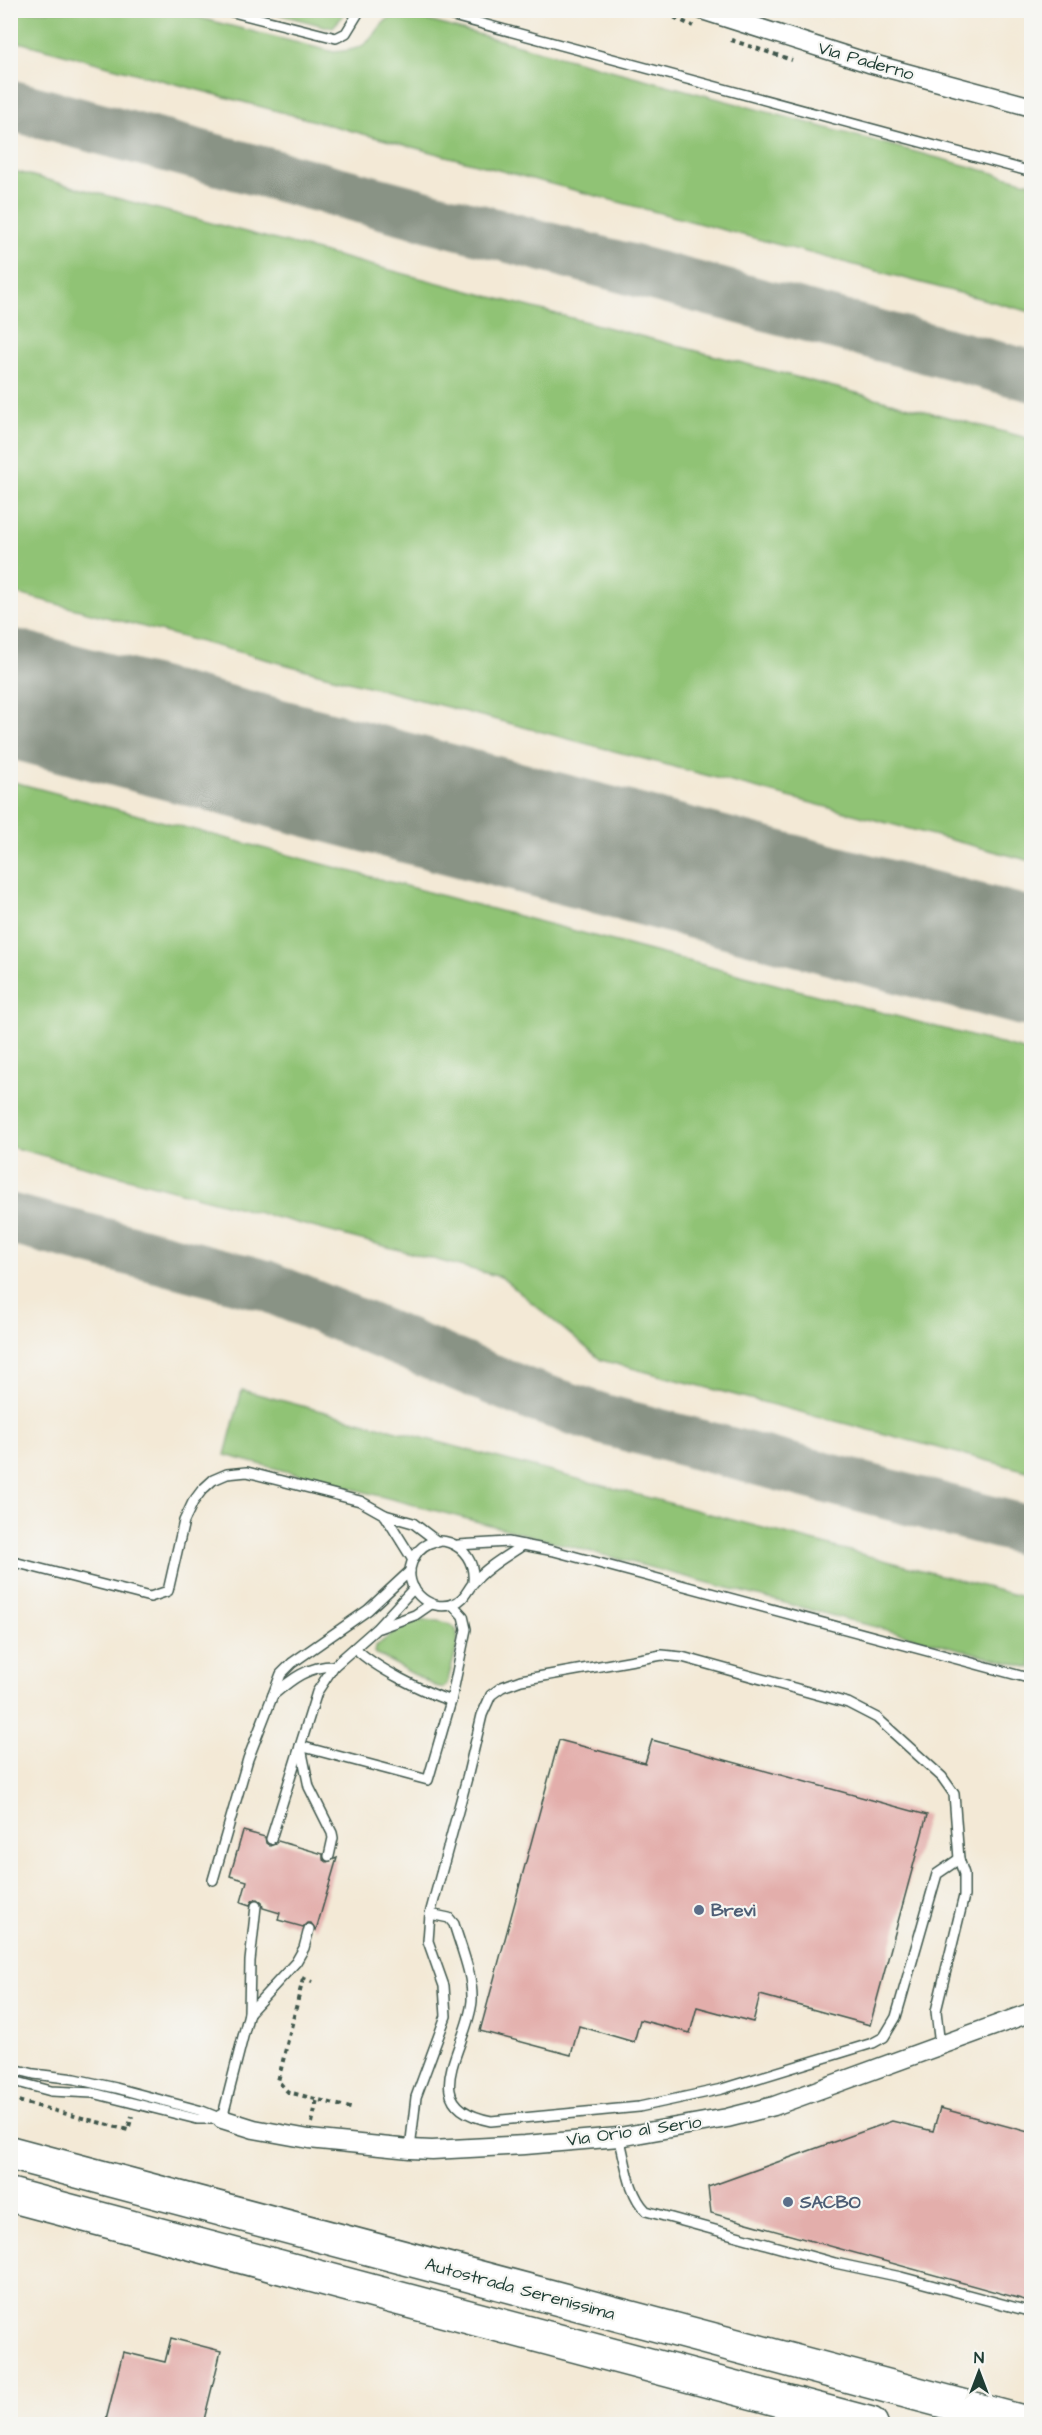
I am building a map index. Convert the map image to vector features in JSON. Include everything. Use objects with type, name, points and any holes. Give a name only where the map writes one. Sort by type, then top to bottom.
[{"type":"highway","name":"Autostrada Serenissima","points":[[10,2153],[1030,2424]]},
{"type":"highway","points":[[10,2195],[871,2424]]},
{"type":"street","name":"Via Paderno","points":[[702,10],[869,63],[1032,107]]},
{"type":"street","name":"Via Orio al Serio","points":[[222,2120],[254,2130],[309,2139],[410,2149],[525,2145],[619,2137],[728,2118],[774,2106],[1032,2012]]},
{"type":"lane","points":[[225,10],[336,38],[346,33],[360,10]]},
{"type":"lane","points":[[431,10],[1032,172]]},
{"type":"lane","points":[[10,1561],[144,1596],[158,1596],[168,1591],[184,1521],[193,1502],[213,1480],[227,1474],[247,1472],[349,1498],[374,1507],[385,1515],[413,1522],[438,1542]]},
{"type":"lane","points":[[385,1515],[413,1560]]},
{"type":"lane","points":[[523,1545],[494,1564],[473,1582],[462,1599],[452,1604],[442,1606],[431,1604],[422,1599],[414,1588],[410,1570],[413,1560],[427,1545],[438,1542],[458,1545],[508,1542],[554,1551],[1032,1679]]},
{"type":"lane","points":[[458,1545],[472,1561],[473,1582]]},
{"type":"lane","points":[[213,1880],[248,1759],[281,1674],[292,1663],[359,1617],[410,1570]]},
{"type":"lane","points":[[271,1839],[317,1692],[334,1666],[376,1629],[414,1588]]},
{"type":"lane","points":[[376,1629],[415,1615],[431,1604]]},
{"type":"lane","points":[[300,1746],[428,1780],[451,1701],[466,1629],[463,1616],[452,1604]]},
{"type":"lane","points":[[355,1648],[369,1660],[424,1690],[451,1701]]},
{"type":"lane","points":[[410,2149],[416,2097],[446,2016],[444,1986],[428,1941],[430,1914],[468,1778],[482,1715],[491,1695],[502,1687],[520,1680],[662,1655],[682,1657],[848,1703],[877,1718],[942,1777],[954,1794],[959,1859],[964,1874],[964,1896],[936,2011],[940,2046]]},
{"type":"lane","points":[[271,1696],[310,1669],[334,1666]]},
{"type":"lane","points":[[300,1746],[305,1776],[332,1833],[333,1838],[328,1856]]},
{"type":"lane","points":[[430,1914],[449,1918],[454,1924],[471,1982],[470,2018],[453,2061],[451,2093],[454,2104],[459,2110],[467,2115],[491,2121],[639,2107],[722,2089],[873,2043],[884,2037],[896,2017],[937,1874],[959,1859]]},
{"type":"lane","points":[[222,2120],[249,2013],[250,1961],[256,1906]]},
{"type":"lane","points":[[249,2013],[296,1962],[304,1948],[309,1929]]},
{"type":"lane","points":[[10,2068],[116,2088],[202,2111],[222,2120]]},
{"type":"lane","points":[[10,2080],[51,2091],[93,2093],[197,2118],[222,2120]]},
{"type":"lane","points":[[619,2137],[632,2192],[646,2211],[835,2263],[892,2275],[1032,2312]]},
{"type":"path","points":[[297,1975],[312,1982]]},
{"type":"path","points":[[303,1979],[277,2077],[281,2087],[288,2092],[354,2109]]},
{"type":"path","points":[[10,2099],[128,2130],[132,2114]]},
{"type":"path","points":[[312,2124],[317,2099]]},
{"type":"green space","points":[[10,11],[172,11],[334,52],[351,50],[363,45],[389,18],[403,14],[1031,183],[1031,312],[11,40]]},
{"type":"green space","points":[[266,11],[343,11],[343,16],[332,28]]},
{"type":"green space","points":[[10,170],[1031,439],[1031,861],[11,592]]},
{"type":"green space","points":[[10,781],[1031,1052],[1031,1472],[601,1360],[501,1277],[11,1147]]},
{"type":"green space","points":[[242,1390],[1031,1599],[1031,1668],[225,1455]]},
{"type":"green space","points":[[414,1621],[447,1623],[454,1627],[458,1634],[447,1684],[443,1688],[435,1686],[375,1653],[376,1646],[403,1626]]},
{"type":"building","points":[[559,1740],[645,1763],[652,1740],[927,1815],[870,2025],[760,1995],[753,2022],[697,2007],[690,2033],[640,2020],[634,2042],[579,2026],[571,2055],[480,2031]]},
{"type":"building","points":[[243,1831],[265,1837],[266,1843],[270,1846],[278,1841],[323,1854],[323,1859],[327,1862],[337,1858],[316,1930],[311,1923],[303,1927],[278,1920],[280,1913],[263,1908],[262,1903],[257,1899],[253,1900],[250,1905],[241,1902],[247,1881],[230,1876]]},
{"type":"building","points":[[940,2108],[1032,2133],[1032,2302],[711,2213],[708,2187],[892,2121],[933,2131]]},
{"type":"building","points":[[171,2338],[221,2351],[203,2424],[105,2424],[123,2352],[165,2362]]},
{"type":"taxiway","points":[[10,105],[1032,376]]},
{"type":"taxiway","points":[[10,1219],[264,1285],[527,1394],[605,1420],[1032,1532]]},
{"type":"runway","points":[[10,693],[1032,963]]},
{"type":"place","name":"Brevi","points":[[699,1910]]},
{"type":"place","name":"SACBO","points":[[788,2202]]}]
